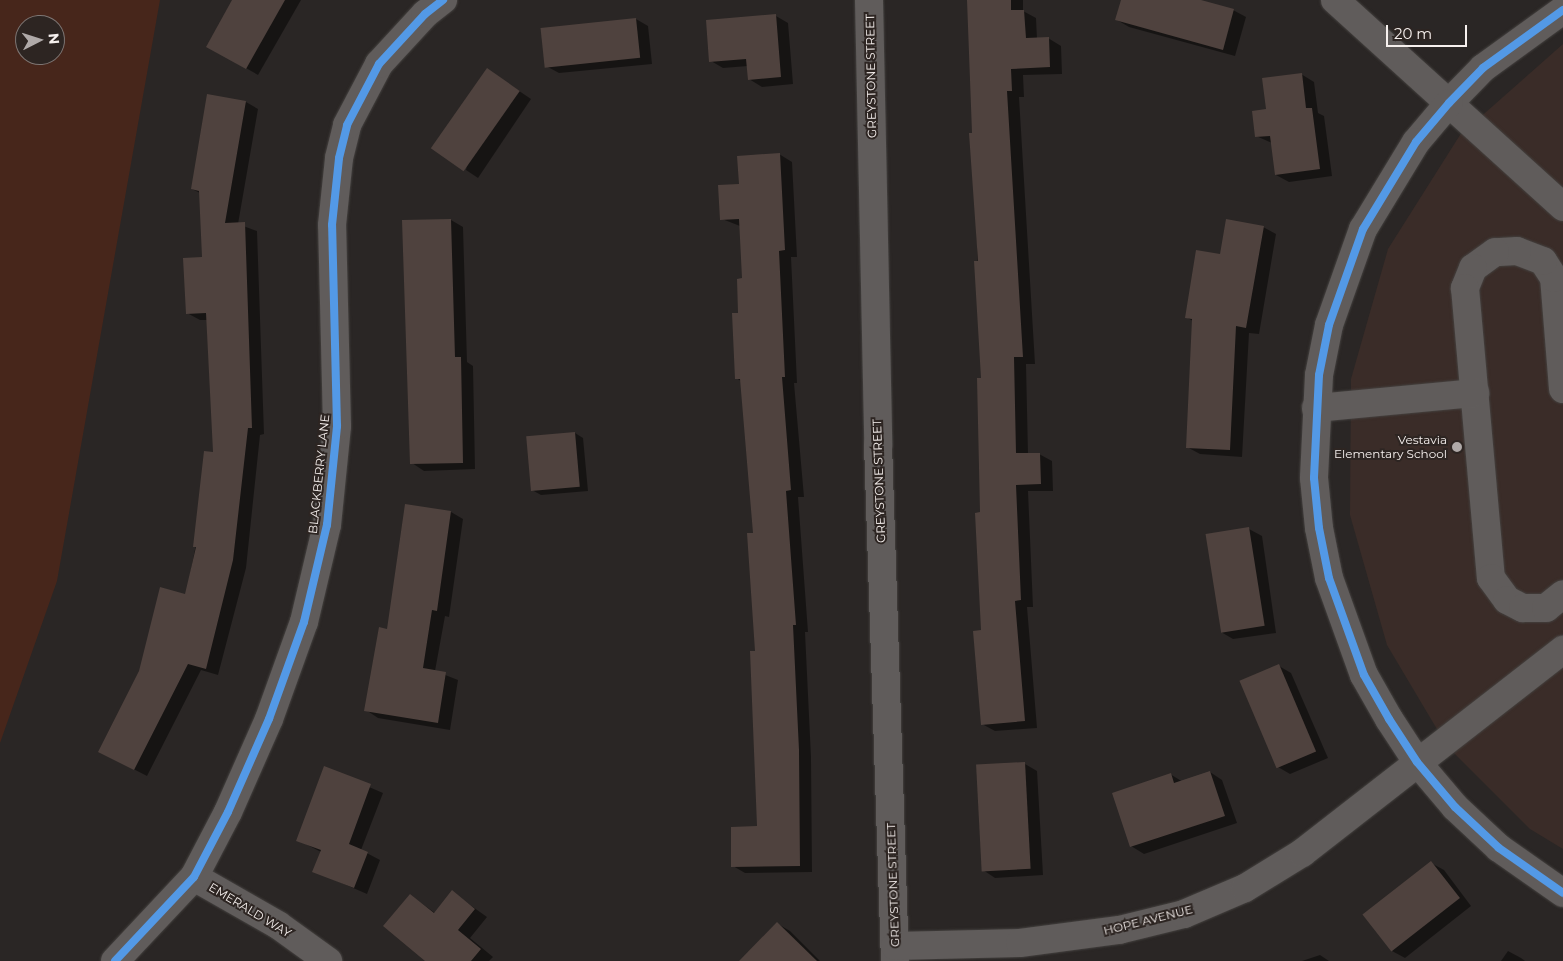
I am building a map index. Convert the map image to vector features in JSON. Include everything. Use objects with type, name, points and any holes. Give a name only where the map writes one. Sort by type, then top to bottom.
[{"type":"street","name":"BLACKBERRY LANE","points":[[115,961],[194,877],[228,812],[269,719],[304,622],[327,525],[337,426],[332,225],[339,158],[347,125],[379,64],[425,14],[443,0]]},
{"type":"street","name":"GREYSTONE STREET","points":[[869,0],[878,454],[895,954]]},
{"type":"street","points":[[1335,0],[1563,207]]},
{"type":"street","points":[[1563,10],[1483,68],[1449,103],[1416,142],[1363,229],[1329,325],[1316,408],[1314,478],[1319,528],[1329,578],[1364,674],[1417,762],[1456,807],[1499,848],[1563,893]]},
{"type":"street","points":[[1563,389],[1554,278],[1543,261],[1517,250],[1495,252],[1473,268],[1465,288],[1491,578],[1508,600],[1523,608],[1546,608],[1563,594]]},
{"type":"street","points":[[1316,408],[1475,393]]},
{"type":"street","name":"HOPE AVENUE","points":[[895,954],[1020,944],[1119,930],[1184,914],[1245,888],[1302,853],[1563,650]]},
{"type":"street","name":"EMERALD WAY","points":[[194,877],[278,924],[328,961]]},
{"type":"shaded area","points":[[0,0],[160,0],[57,581],[0,743]]},
{"type":"shaded area","name":"Vestavia Elementary School","points":[[1563,44],[1563,849],[1530,829],[1447,746],[1387,645],[1350,515],[1351,379],[1388,249],[1460,135]]},
{"type":"building","points":[[232,0],[285,0],[246,69],[206,47]]},
{"type":"building","points":[[967,0],[1011,0],[1011,10],[1024,10],[1026,38],[1049,37],[1050,67],[1011,69],[1012,91],[1007,91],[1023,357],[1014,357],[1016,453],[1040,453],[1041,484],[1016,485],[1021,600],[1015,601],[1025,721],[981,725],[973,631],[981,630],[975,513],[980,512],[977,378],[981,378],[974,261],[978,261],[969,133],[972,133]]},
{"type":"building","points":[[1121,0],[1201,0],[1234,9],[1223,50],[1115,20]]},
{"type":"building","points":[[776,14],[781,77],[748,80],[746,59],[709,62],[706,20]]},
{"type":"building","points":[[636,18],[640,58],[545,68],[541,28]]},
{"type":"building","points":[[487,68],[520,91],[464,171],[431,148]]},
{"type":"building","points":[[1302,73],[1306,108],[1312,108],[1320,169],[1275,175],[1270,136],[1255,137],[1252,111],[1266,109],[1262,78]]},
{"type":"building","points":[[207,94],[246,101],[225,223],[245,222],[252,428],[248,428],[233,560],[206,669],[188,664],[134,770],[98,752],[139,671],[160,587],[185,594],[196,547],[193,547],[204,451],[213,452],[206,313],[186,314],[183,258],[202,257],[199,191],[191,189]]},
{"type":"building","points":[[780,153],[785,250],[779,251],[785,377],[782,377],[791,490],[786,491],[796,625],[793,625],[799,750],[800,866],[731,867],[731,827],[757,826],[750,651],[755,651],[747,533],[753,533],[740,379],[735,379],[732,313],[738,313],[737,279],[742,278],[739,219],[720,220],[718,185],[739,184],[737,156]]},
{"type":"building","points":[[451,219],[455,357],[461,357],[463,463],[410,464],[402,220]]},
{"type":"building","points":[[1226,219],[1264,226],[1246,328],[1236,326],[1230,450],[1186,448],[1192,319],[1185,318],[1196,250],[1220,254]]},
{"type":"building","points":[[575,432],[580,487],[531,491],[526,436]]},
{"type":"building","points":[[405,504],[451,511],[437,611],[432,610],[423,668],[446,672],[438,723],[364,711],[379,627],[387,629]]},
{"type":"building","points":[[1249,527],[1265,626],[1221,633],[1206,534]]},
{"type":"building","points":[[1279,664],[1316,751],[1277,768],[1239,681]]},
{"type":"building","points":[[1025,762],[1031,869],[982,871],[976,765]]},
{"type":"building","points":[[324,766],[371,784],[349,844],[368,852],[354,888],[312,872],[321,850],[296,841]]},
{"type":"building","points":[[1210,771],[1225,816],[1130,847],[1112,793],[1171,773],[1174,783]]},
{"type":"building","points":[[1431,861],[1460,898],[1391,952],[1362,915]]},
{"type":"building","points":[[452,890],[475,909],[458,930],[481,949],[471,961],[425,961],[383,926],[410,894],[434,913]]},
{"type":"building","points":[[777,922],[817,961],[739,961]]},
{"type":"cycle path","points":[[115,961],[194,877],[228,812],[269,719],[304,622],[327,525],[337,426],[332,225],[339,158],[347,125],[379,64],[425,14],[443,0]]},
{"type":"cycle path","points":[[1563,10],[1483,68],[1449,103],[1416,142],[1363,229],[1329,325],[1319,375],[1314,478],[1319,528],[1329,578],[1364,675],[1389,719],[1417,762],[1455,807],[1499,848],[1563,893]]},
{"type":"place","name":"Vestavia Elementary School","points":[[1457,447]]}]
